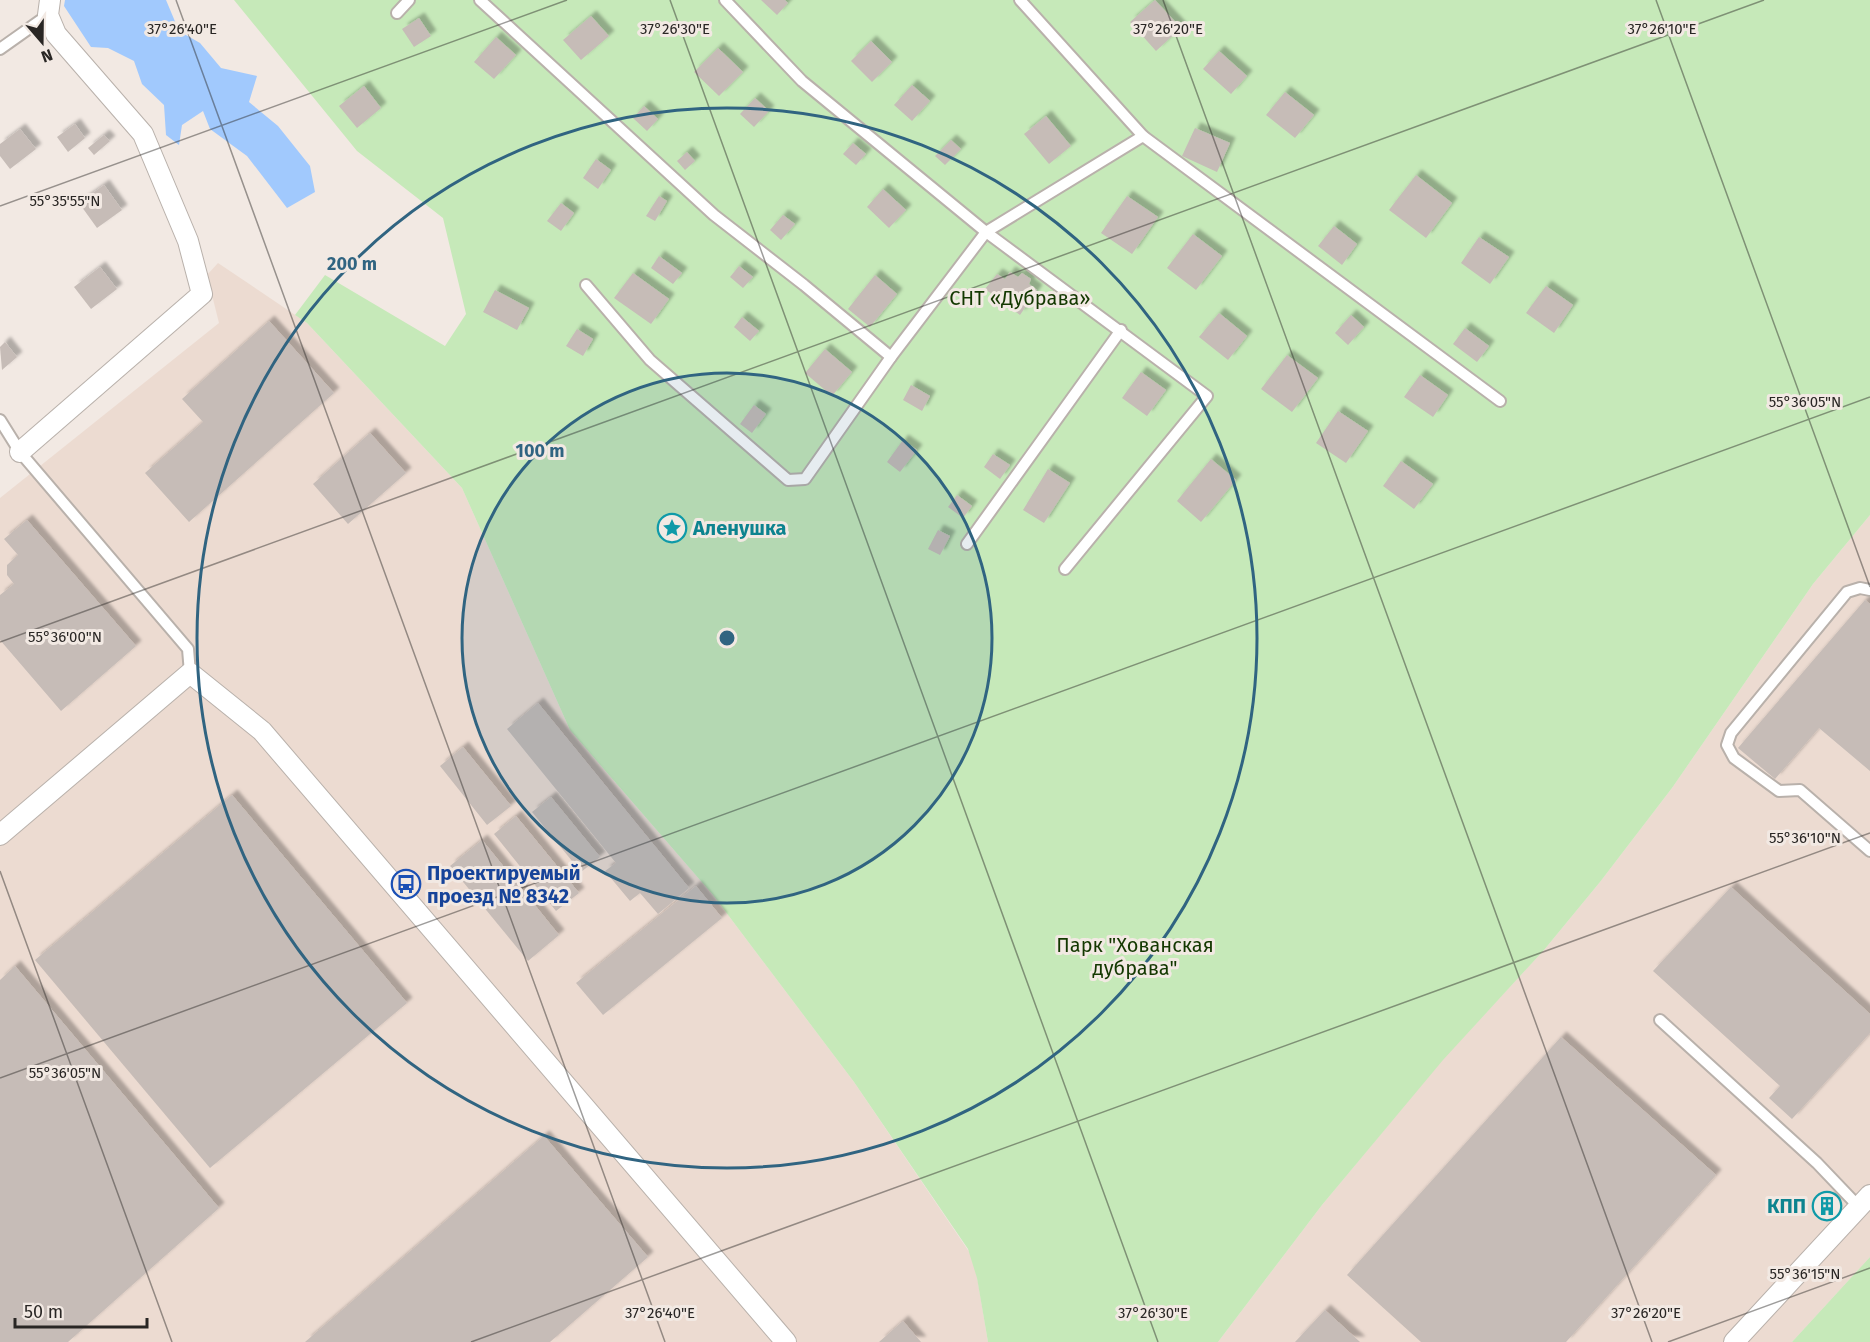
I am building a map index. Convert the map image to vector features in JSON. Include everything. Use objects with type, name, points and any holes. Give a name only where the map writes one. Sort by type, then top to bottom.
[{"type":"street","points":[[20,452],[202,294],[188,242],[143,134],[56,34],[49,7]]},
{"type":"street","points":[[0,835],[190,673],[262,731],[786,1342]]},
{"type":"street","points":[[1734,1342],[1864,1201]]},
{"type":"lane","points":[[397,13],[409,0]]},
{"type":"lane","points":[[480,0],[714,215],[891,357]]},
{"type":"lane","points":[[725,0],[802,81],[986,232],[1207,396],[1065,569]]},
{"type":"lane","points":[[1020,0],[1143,136],[1500,401]]},
{"type":"lane","points":[[0,49],[49,7]]},
{"type":"lane","points":[[586,285],[650,360],[788,480],[805,479],[891,357],[986,232],[1143,136]]},
{"type":"lane","points":[[967,544],[1121,330]]},
{"type":"lane","points":[[0,420],[20,452],[188,649],[190,673]]},
{"type":"lane","points":[[1870,590],[1860,588],[1847,592],[1731,733],[1727,745],[1734,758],[1779,791],[1800,790],[1870,851]]},
{"type":"lane","points":[[1660,1020],[1817,1163],[1864,1201]]},
{"type":"shaded area","points":[[218,263],[307,323],[462,488],[570,730],[713,895],[854,1082],[974,1259],[988,1342],[0,1342],[0,498],[219,323],[207,275]]},
{"type":"shaded area","points":[[1870,515],[1870,1257],[1792,1342],[1218,1342],[1322,1205],[1443,1059],[1544,950],[1600,882],[1672,788],[1813,584]]},
{"type":"green space","name":"Парк \"Хованская дубрава\"","points":[[234,0],[1870,0],[1870,515],[1813,584],[1672,788],[1600,882],[1544,950],[1443,1060],[1322,1205],[1218,1342],[988,1342],[977,1278],[968,1249],[854,1082],[713,895],[570,730],[462,488],[307,323],[295,315],[325,275],[445,346],[466,314],[443,218],[357,151]]},
{"type":"green space","points":[[1870,1257],[1870,1342],[1792,1342]]},
{"type":"water","points":[[65,0],[166,0],[179,31],[200,43],[221,68],[257,76],[249,102],[278,126],[310,166],[315,192],[287,208],[247,156],[210,129],[203,111],[182,125],[179,145],[166,135],[164,105],[142,84],[134,61],[108,48],[91,47],[64,6]]},
{"type":"building","points":[[761,0],[785,0],[788,3],[777,15]]},
{"type":"building","points":[[1155,0],[1181,28],[1156,51],[1130,22]]},
{"type":"building","points":[[591,16],[609,36],[581,60],[563,40]]},
{"type":"building","points":[[419,18],[431,36],[414,47],[402,29]]},
{"type":"building","points":[[496,37],[516,55],[494,79],[474,62]]},
{"type":"building","points":[[871,41],[892,62],[872,82],[851,61]]},
{"type":"building","points":[[718,48],[743,72],[719,96],[694,72]]},
{"type":"building","points":[[1219,51],[1247,76],[1231,94],[1203,69]]},
{"type":"building","points":[[912,85],[930,101],[912,121],[894,105]]},
{"type":"building","points":[[364,86],[381,108],[357,128],[339,106]]},
{"type":"building","points":[[1285,92],[1314,115],[1295,138],[1266,115]]},
{"type":"building","points":[[755,98],[769,111],[754,127],[740,114]]},
{"type":"building","points":[[644,106],[658,119],[647,131],[633,118]]},
{"type":"building","points":[[1046,116],[1071,146],[1049,164],[1024,134]]},
{"type":"building","points":[[75,124],[85,138],[68,152],[57,137]]},
{"type":"building","points":[[1195,128],[1230,143],[1217,172],[1182,156]]},
{"type":"building","points":[[20,129],[36,149],[10,169],[0,156],[0,144]]},
{"type":"building","points":[[104,135],[110,141],[94,155],[88,148]]},
{"type":"building","points":[[951,140],[961,149],[945,165],[935,156]]},
{"type":"building","points":[[853,143],[866,154],[856,165],[843,154]]},
{"type":"building","points":[[687,152],[695,161],[685,170],[677,161]]},
{"type":"building","points":[[596,159],[611,170],[598,189],[583,178]]},
{"type":"building","points":[[1416,175],[1452,203],[1426,238],[1389,210]]},
{"type":"building","points":[[104,185],[122,210],[97,228],[79,203]]},
{"type":"building","points":[[883,189],[906,210],[889,228],[867,207]]},
{"type":"building","points":[[659,196],[667,201],[655,221],[646,216]]},
{"type":"building","points":[[1127,196],[1158,217],[1132,254],[1101,233]]},
{"type":"building","points":[[561,203],[574,213],[561,231],[547,221]]},
{"type":"building","points":[[783,215],[795,224],[781,240],[770,230]]},
{"type":"building","points":[[1334,226],[1357,244],[1342,265],[1318,246]]},
{"type":"building","points":[[1193,234],[1222,256],[1196,290],[1167,268]]},
{"type":"building","points":[[1479,237],[1509,257],[1490,284],[1461,263]]},
{"type":"building","points":[[659,256],[682,273],[673,284],[651,268]]},
{"type":"building","points":[[739,266],[753,277],[743,288],[730,277]]},
{"type":"building","points":[[100,267],[117,289],[91,309],[74,287]]},
{"type":"building","points":[[1010,272],[1018,277],[1022,273],[1031,279],[1029,284],[1037,290],[1020,315],[985,289],[997,274],[1005,279]]},
{"type":"building","points":[[633,273],[669,299],[651,324],[614,298]]},
{"type":"building","points":[[875,275],[897,294],[870,327],[848,309]]},
{"type":"building","points":[[1546,286],[1573,305],[1554,333],[1526,313]]},
{"type":"building","points":[[495,290],[529,308],[517,330],[483,312]]},
{"type":"building","points":[[1219,313],[1247,336],[1228,360],[1199,337]]},
{"type":"building","points":[[1351,315],[1364,327],[1348,345],[1335,333]]},
{"type":"building","points":[[742,317],[759,331],[750,341],[734,327]]},
{"type":"building","points":[[269,321],[334,393],[189,522],[145,473],[203,422],[182,399]]},
{"type":"building","points":[[1465,328],[1489,346],[1477,362],[1453,344]]},
{"type":"building","points":[[577,329],[593,339],[583,356],[566,346]]},
{"type":"building","points":[[5,342],[17,357],[2,370],[0,347]]},
{"type":"building","points":[[825,349],[852,372],[832,396],[805,373]]},
{"type":"building","points":[[1287,355],[1318,378],[1292,412],[1261,389]]},
{"type":"building","points":[[1141,372],[1166,390],[1147,416],[1122,398]]},
{"type":"building","points":[[1420,375],[1448,395],[1433,417],[1404,397]]},
{"type":"building","points":[[911,385],[930,396],[922,411],[903,400]]},
{"type":"building","points":[[754,405],[766,414],[752,433],[740,424]]},
{"type":"building","points":[[1338,411],[1368,431],[1346,463],[1316,443]]},
{"type":"building","points":[[370,433],[406,473],[348,524],[313,484]]},
{"type":"building","points":[[903,440],[917,450],[900,472],[887,462]]},
{"type":"building","points":[[993,454],[1010,465],[1000,479],[984,467]]},
{"type":"building","points":[[1211,459],[1236,480],[1201,522],[1177,501]]},
{"type":"building","points":[[1401,461],[1433,484],[1414,509],[1383,486]]},
{"type":"building","points":[[1048,469],[1070,483],[1044,523],[1023,510]]},
{"type":"building","points":[[957,495],[972,506],[963,518],[948,507]]},
{"type":"building","points":[[27,520],[136,646],[61,711],[0,640],[0,595],[14,584],[7,575],[7,565],[18,555],[4,539]]},
{"type":"building","points":[[938,530],[950,536],[940,555],[928,549]]},
{"type":"building","points":[[1865,600],[1870,604],[1870,771],[1819,728],[1775,779],[1738,748]]},
{"type":"building","points":[[538,703],[689,888],[658,914],[640,893],[630,901],[605,871],[616,863],[507,729]]},
{"type":"building","points":[[463,747],[511,806],[487,825],[440,766]]},
{"type":"building","points":[[232,795],[407,1003],[210,1168],[35,960]]},
{"type":"building","points":[[551,797],[600,857],[581,872],[532,812]]},
{"type":"building","points":[[516,816],[579,893],[556,911],[494,834]]},
{"type":"building","points":[[482,840],[559,935],[528,961],[450,866]]},
{"type":"building","points":[[696,886],[722,918],[603,1015],[576,983]]},
{"type":"building","points":[[1731,887],[1870,1014],[1870,1033],[1792,1119],[1769,1098],[1780,1086],[1653,971]]},
{"type":"building","points":[[15,966],[219,1208],[68,1342],[0,1342],[0,980]]},
{"type":"building","points":[[1561,1037],[1716,1175],[1566,1342],[1421,1342],[1347,1275]]},
{"type":"building","points":[[544,1136],[648,1257],[550,1342],[305,1342]]},
{"type":"building","name":"КПП","points":[[1830,1197],[1836,1203],[1824,1215],[1818,1208]]},
{"type":"building","points":[[1325,1310],[1360,1342],[1295,1342]]},
{"type":"building","points":[[903,1321],[921,1342],[879,1342]]},
{"type":"place","name":"Аленушка","points":[[672,528]]},
{"type":"place","name":"Проектируемый проезд № 8342","points":[[406,884]]},
{"type":"place","name":"КПП","points":[[1827,1206]]},
{"type":"park label","name":"СНТ «Дубрава»","points":[[1020,298]]}]
